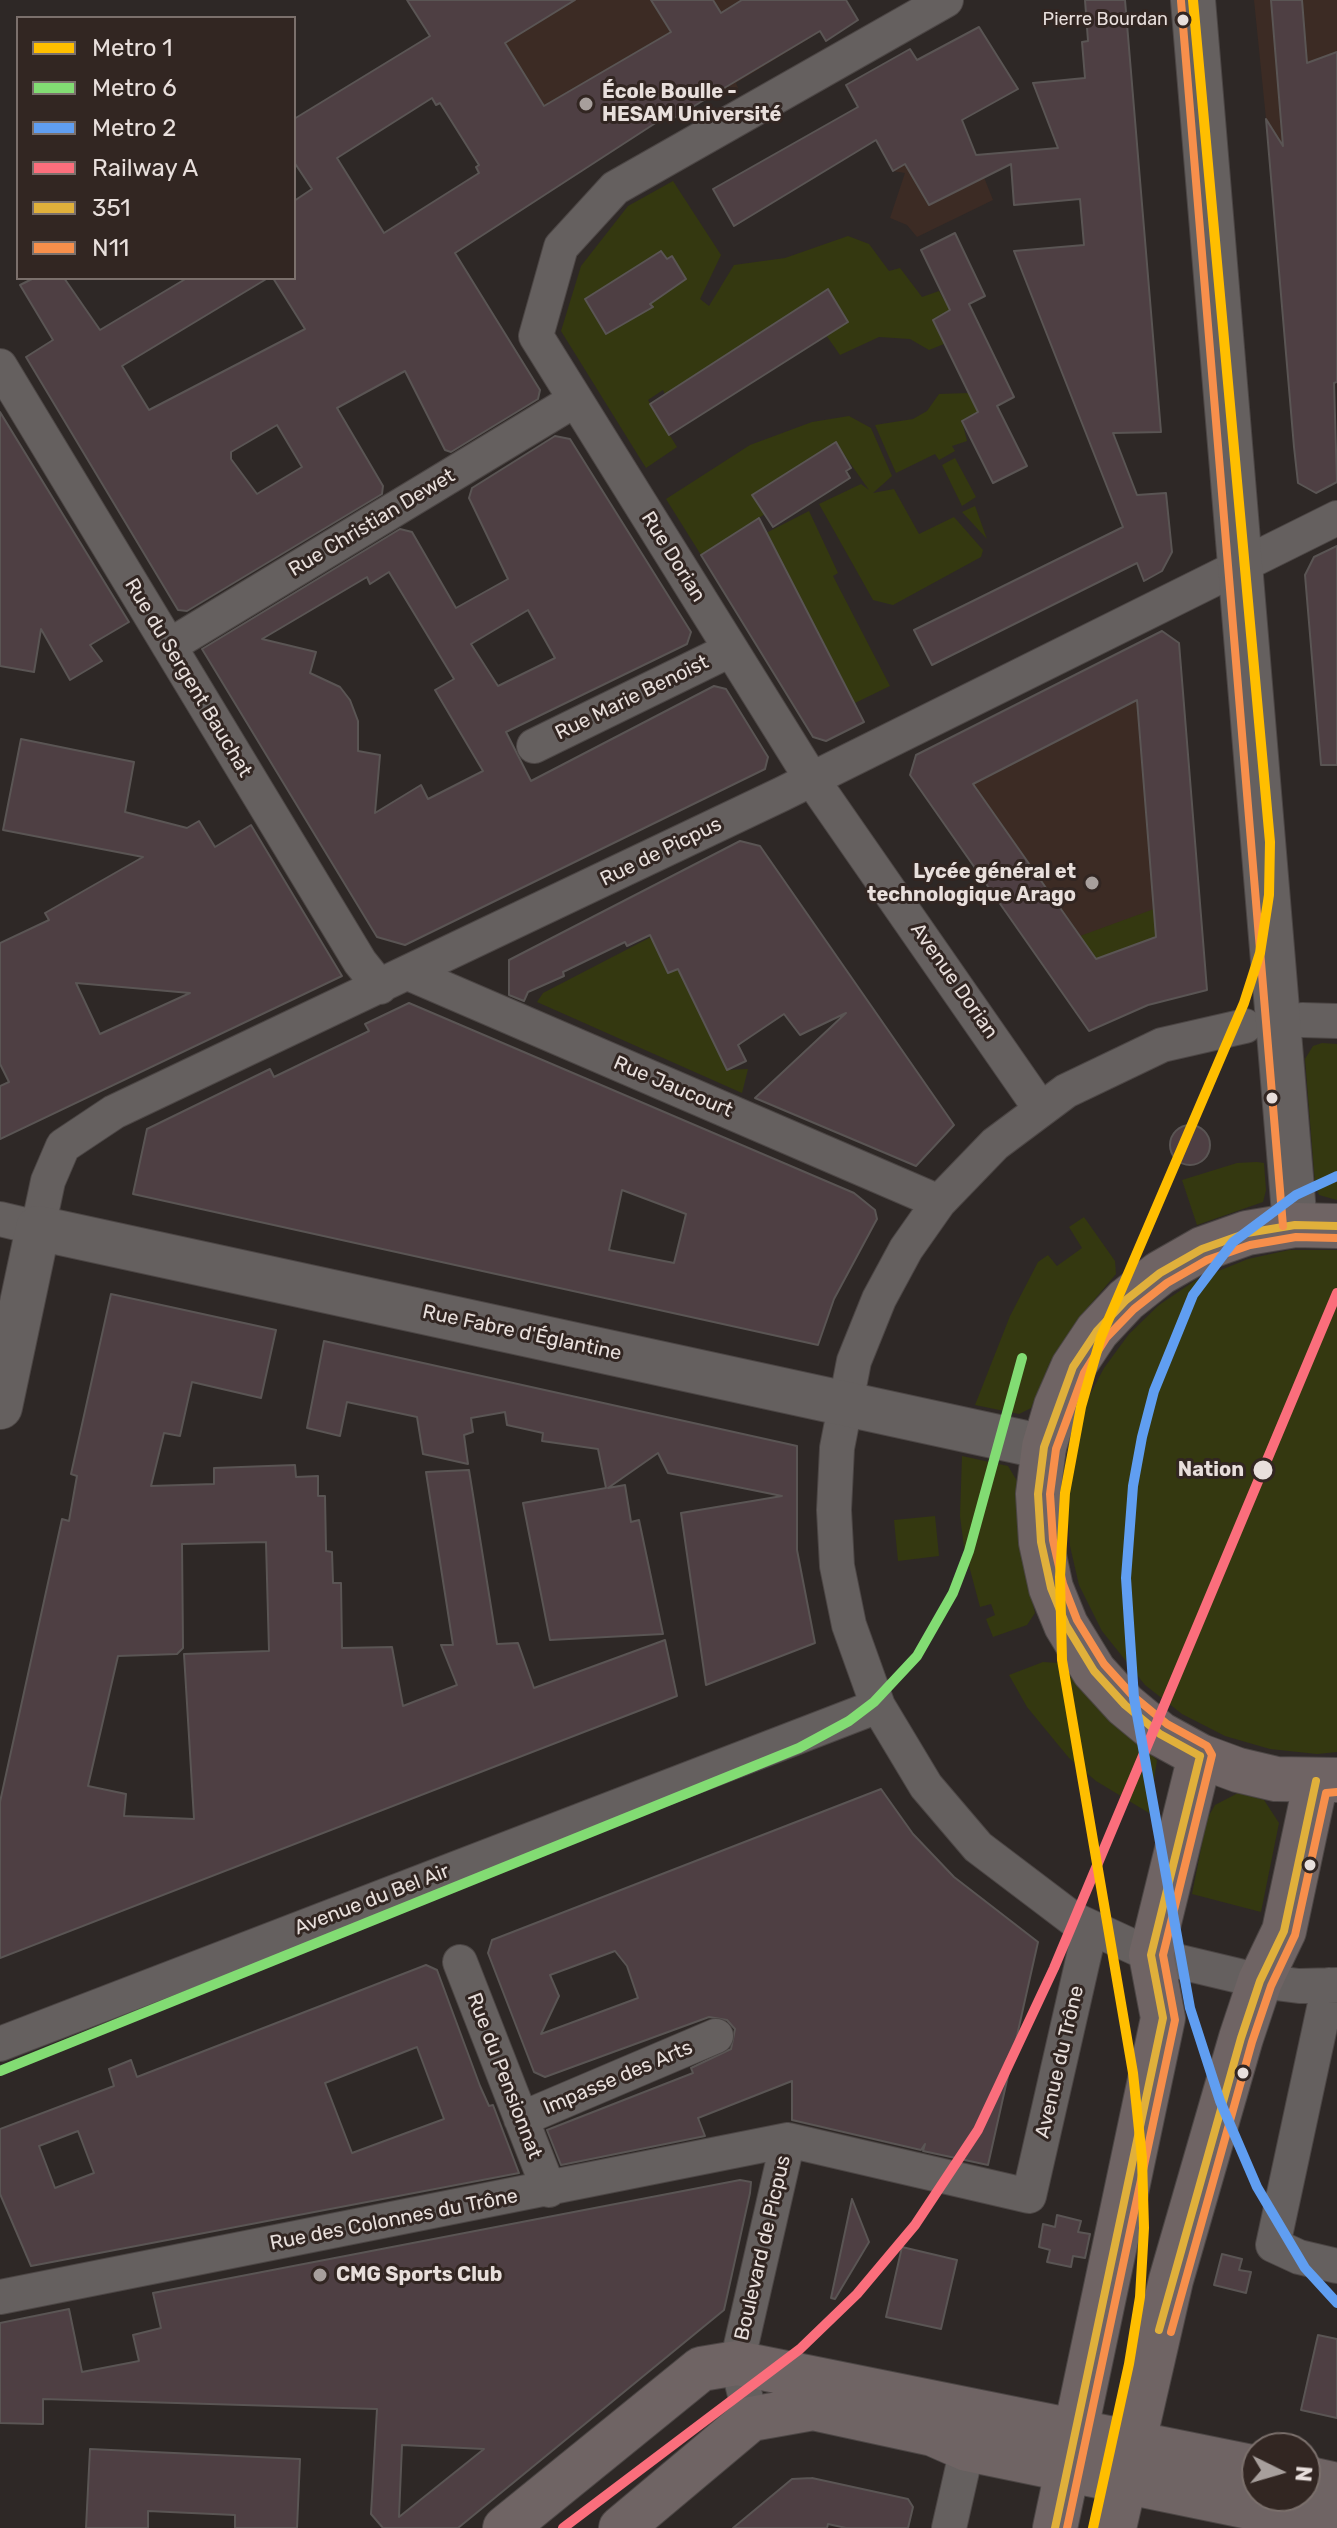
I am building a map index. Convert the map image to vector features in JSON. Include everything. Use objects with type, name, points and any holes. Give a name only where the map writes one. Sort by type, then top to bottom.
[{"type":"main road","points":[[1055,2528],[1101,2453],[1171,2280],[1260,1981],[1284,1931],[1327,1781],[1276,1779],[1200,1756],[1160,1734],[1125,1705],[1094,1671],[1066,1625],[1051,1588],[1041,1542],[1038,1494],[1044,1447],[1056,1406],[1073,1367],[1097,1331],[1126,1300],[1160,1273],[1202,1249],[1247,1233],[1316,1226],[1239,566],[1193,0]]},
{"type":"main road","points":[[0,1407],[19,1223]]},
{"type":"main road","name":"Rue Fabre d'Églantine","points":[[19,1223],[1044,1447]]},
{"type":"main road","points":[[1114,2528],[1101,2453],[1163,2018],[1151,1955],[1200,1756]]},
{"type":"main road","name":"Boulevard de Picpus","points":[[505,2528],[701,2369],[737,2363],[971,2431],[1101,2453],[1234,2490],[1337,2525]]},
{"type":"main road","name":"Boulevard de Picpus","points":[[635,2523],[751,2419],[813,2408],[933,2434],[971,2431]]},
{"type":"street","name":"Rue Dorian","points":[[811,778],[536,336],[561,247],[615,188],[946,0]]},
{"type":"street","name":"Rue du Sergent Bauchat","points":[[0,366],[360,962],[394,980]]},
{"type":"street","name":"Rue Christian Dewet","points":[[169,646],[575,400]]},
{"type":"street","name":"Rue de Picpus","points":[[19,1223],[48,1181],[63,1146],[114,1112],[811,778],[1337,518]]},
{"type":"street","name":"Rue Marie Benoist","points":[[534,746],[730,650]]},
{"type":"street","name":"Avenue Dorian","points":[[811,778],[1040,1108]]},
{"type":"street","name":"Rue Jaucourt","points":[[394,980],[939,1202]]},
{"type":"street","points":[[1302,1020],[1337,1021]]},
{"type":"street","points":[[1245,1026],[1162,1045],[1066,1091],[995,1144],[939,1202],[906,1249],[879,1299],[854,1361],[843,1404],[834,1510],[837,1566],[849,1625],[878,1706],[926,1786],[978,1847],[1035,1893],[1090,1929],[1151,1955],[1260,1981],[1333,1985],[1273,2245],[1299,2257],[1337,2266]]},
{"type":"street","name":"Avenue du Bel Air","points":[[0,2044],[878,1706]]},
{"type":"street","name":"Avenue du Trône","points":[[1029,2196],[1090,1929]]},
{"type":"street","name":"Rue du Pensionnat","points":[[460,1962],[549,2190]]},
{"type":"street","name":"Impasse des Arts","points":[[521,2119],[716,2036]]},
{"type":"street","name":"Boulevard de Picpus","points":[[751,2419],[737,2363],[788,2140],[1029,2196]]},
{"type":"street","name":"Rue des Colonnes du Trône","points":[[0,2297],[788,2140]]},
{"type":"street","points":[[949,2528],[971,2431]]},
{"type":"shaded area","name":"École Boulle - HESAM Université","points":[[407,0],[846,0],[858,20],[826,41],[820,32],[736,83],[738,88],[721,98],[718,93],[674,118],[671,113],[534,202]]},
{"type":"shaded area","points":[[1254,0],[1337,0],[1337,233],[1266,119]]},
{"type":"shaded area","points":[[910,49],[952,116],[964,127],[993,200],[917,237],[907,225],[890,218],[905,173],[893,171],[846,85]]},
{"type":"shaded area","name":"Lycée général et technologique Arago","points":[[1162,631],[1179,643],[1207,990],[1148,1005],[1089,1031],[910,775],[916,755]]},
{"type":"green space","points":[[673,181],[721,255],[700,299],[709,306],[734,265],[785,258],[848,236],[869,244],[889,271],[900,268],[922,297],[939,291],[950,310],[933,320],[944,344],[929,350],[910,339],[879,337],[840,355],[826,335],[827,290],[665,394],[663,390],[648,400],[677,447],[646,468],[561,331],[581,266],[628,206]]},
{"type":"green space","points":[[969,393],[978,412],[962,421],[967,441],[952,446],[955,451],[939,460],[935,454],[896,473],[875,425],[913,419],[927,411],[939,394]]},
{"type":"green space","points":[[849,416],[871,428],[892,476],[873,493],[894,489],[919,534],[954,517],[983,550],[981,557],[893,605],[873,600],[819,504],[861,484],[869,490],[836,443],[753,495],[765,514],[701,555],[666,499],[750,445],[812,422]]},
{"type":"green space","points":[[955,458],[976,497],[962,506],[942,465]]},
{"type":"green space","points":[[975,506],[987,539],[962,512]]},
{"type":"green space","points":[[809,511],[838,573],[833,576],[890,686],[855,703],[766,533]]},
{"type":"green space","points":[[1154,909],[1156,937],[1096,959],[1080,936]]},
{"type":"green space","points":[[651,937],[668,973],[678,969],[727,1070],[748,1069],[742,1093],[537,1002],[543,993]]},
{"type":"green space","points":[[1337,1044],[1337,1200],[1319,1195],[1315,1184],[1305,1059],[1313,1046]]},
{"type":"green space","points":[[1237,1163],[1264,1163],[1266,1190],[1263,1202],[1197,1225],[1182,1180]]},
{"type":"green space","points":[[1084,1217],[1115,1261],[1116,1274],[1078,1319],[1050,1362],[1031,1408],[1019,1414],[975,1405],[1010,1316],[1038,1262],[1048,1255],[1057,1266],[1082,1248],[1069,1227]]},
{"type":"green space","points":[[1289,1250],[1337,1250],[1337,1752],[1317,1754],[1270,1749],[1225,1736],[1182,1714],[1145,1685],[1102,1631],[1079,1585],[1070,1546],[1066,1498],[1071,1451],[1084,1406],[1104,1368],[1129,1334],[1159,1305],[1196,1280],[1248,1259]]},
{"type":"green space","points":[[962,1456],[1008,1466],[1017,1481],[1022,1558],[1035,1613],[1027,1625],[993,1637],[986,1619],[995,1615],[991,1604],[980,1607],[964,1547],[960,1516]]},
{"type":"green space","points":[[935,1516],[939,1556],[898,1561],[894,1520]]},
{"type":"green space","points":[[1043,1662],[1059,1663],[1067,1668],[1093,1702],[1157,1760],[1149,1813],[1096,1781],[1069,1758],[1027,1707],[1009,1675]]},
{"type":"green space","points":[[1238,1793],[1264,1800],[1279,1823],[1261,1912],[1192,1894],[1207,1819],[1215,1805]]},
{"type":"building","points":[[407,0],[575,0],[505,43],[544,106],[671,32],[651,0],[713,0],[721,13],[742,0],[846,0],[858,20],[826,41],[820,31],[674,118],[671,113],[455,253],[540,390],[538,399],[451,452],[445,450],[405,371],[337,408],[383,486],[382,494],[187,611],[178,610],[26,357],[53,340],[20,285],[30,280],[65,280],[100,330],[184,280],[265,280],[122,366],[149,410],[305,329],[274,280],[296,280],[296,200],[312,189],[296,165],[296,118],[430,36]],"holes":[[[432,98],[436,105],[440,103],[479,165],[476,167],[479,173],[384,233],[337,158]],[[277,425],[302,467],[257,494],[231,459],[231,452]]]},
{"type":"building","points":[[1085,0],[1125,0],[1161,432],[1113,433],[1137,495],[1166,493],[1172,552],[1162,571],[1144,581],[1137,563],[932,665],[914,630],[1123,527],[1014,251],[1084,245],[1080,199],[1014,205],[1011,164],[929,205],[905,164],[893,171],[876,140],[734,226],[713,189],[858,107],[846,85],[910,49],[917,60],[979,27],[1018,89],[962,120],[976,155],[1058,148],[1033,83],[1085,78],[1082,42],[1088,41]]},
{"type":"building","points":[[1271,0],[1302,0],[1307,63],[1337,52],[1337,382],[1334,383],[1337,482],[1316,493],[1298,483],[1294,447],[1266,119],[1283,146]]},
{"type":"building","points":[[955,233],[985,296],[969,304],[1014,397],[997,406],[1027,466],[993,483],[962,421],[978,412],[933,320],[950,310],[921,250]]},
{"type":"building","points":[[661,251],[667,259],[672,256],[686,279],[650,304],[653,307],[606,334],[585,299]]},
{"type":"building","points":[[828,289],[848,322],[669,435],[650,404]]},
{"type":"building","points":[[0,412],[129,622],[90,645],[102,661],[70,680],[41,629],[34,672],[0,666]]},
{"type":"building","points":[[555,436],[570,439],[691,632],[687,644],[506,732],[531,781],[714,686],[726,689],[768,757],[765,769],[405,945],[377,937],[202,649],[400,529],[412,532],[456,608],[508,579],[469,498],[472,488]],"holes":[[[389,572],[454,679],[435,690],[483,771],[428,799],[421,785],[375,813],[380,755],[358,751],[358,721],[350,700],[340,687],[310,673],[316,652],[262,639],[367,577],[370,584]],[[528,610],[555,658],[498,686],[471,644]]]},
{"type":"building","points":[[836,442],[851,468],[846,471],[850,478],[773,527],[752,495]]},
{"type":"building","points":[[759,518],[864,722],[826,741],[813,737],[701,555]]},
{"type":"building","points":[[1337,546],[1337,765],[1321,765],[1305,575],[1314,557]]},
{"type":"building","name":"Lycée général et technologique Arago","points":[[1162,631],[1179,643],[1207,990],[1148,1005],[1089,1031],[910,775],[916,755]],"holes":[[[1137,700],[1156,937],[1096,959],[973,784]]]},
{"type":"building","points":[[21,739],[134,762],[125,812],[187,828],[199,821],[215,847],[251,825],[342,976],[0,1139],[0,1086],[9,1082],[0,1064],[0,943],[49,920],[45,913],[143,857],[3,830]],"holes":[[[76,983],[190,993],[100,1034]]]},
{"type":"building","points":[[740,841],[760,846],[954,1125],[916,1166],[755,1098],[846,1013],[800,1035],[784,1014],[738,1045],[746,1061],[727,1070],[678,969],[668,973],[650,935],[627,946],[625,942],[563,972],[564,976],[528,992],[524,1001],[509,995],[509,960]]},
{"type":"building","points":[[409,1003],[854,1193],[875,1210],[877,1219],[834,1299],[818,1345],[133,1194],[147,1129],[270,1069],[274,1077],[369,1031],[365,1024]],"holes":[[[622,1190],[686,1214],[674,1263],[609,1250]]]},
{"type":"building","points":[[1190,1125],[1204,1131],[1210,1145],[1204,1159],[1190,1165],[1176,1159],[1170,1145],[1176,1131]]},
{"type":"building","points":[[111,1294],[276,1330],[261,1398],[192,1382],[180,1436],[164,1433],[151,1486],[214,1484],[214,1468],[295,1465],[296,1477],[318,1476],[318,1496],[325,1496],[326,1551],[332,1552],[333,1583],[341,1583],[342,1648],[392,1647],[403,1706],[457,1685],[441,1645],[453,1645],[426,1472],[469,1470],[497,1644],[518,1643],[534,1688],[665,1640],[677,1696],[0,1958],[0,1802],[62,1519],[69,1521],[77,1476],[71,1474]],"holes":[[[266,1542],[269,1651],[184,1654],[194,1819],[124,1816],[126,1794],[88,1786],[118,1656],[177,1654],[183,1648],[182,1544]]]},
{"type":"building","points":[[324,1341],[797,1446],[797,1550],[815,1643],[706,1685],[681,1513],[782,1496],[668,1473],[658,1453],[608,1488],[625,1485],[631,1522],[639,1520],[663,1634],[550,1640],[523,1503],[606,1488],[598,1449],[542,1441],[543,1433],[507,1425],[505,1412],[471,1418],[473,1432],[464,1435],[468,1464],[423,1454],[417,1417],[347,1402],[340,1436],[307,1428]]},
{"type":"building","points":[[881,1789],[913,1834],[954,1877],[1038,1942],[988,2165],[923,2151],[925,2144],[921,2150],[792,2120],[792,2081],[698,2118],[705,2136],[561,2165],[547,2130],[693,2073],[691,2068],[731,2049],[735,2029],[727,2020],[709,2017],[545,2077],[534,2072],[488,1953],[492,1940]],"holes":[[[615,1951],[627,1966],[638,1998],[541,2034],[559,1996],[550,1975]]]},
{"type":"building","points":[[426,1965],[437,1970],[480,2086],[489,2106],[493,2105],[519,2173],[31,2266],[0,2194],[0,2129],[114,2086],[109,2069],[131,2060],[137,2077]],"holes":[[[417,2047],[444,2119],[352,2153],[325,2083]],[[78,2131],[94,2173],[55,2188],[39,2146]]]},
{"type":"building","points":[[740,2180],[751,2182],[724,2310],[458,2528],[383,2528],[371,2514],[377,2409],[43,2399],[43,2424],[0,2423],[0,2323],[69,2309],[82,2372],[139,2361],[133,2335],[161,2328],[153,2293]],"holes":[[[402,2445],[484,2449],[399,2517]]]},
{"type":"building","points":[[852,2199],[869,2242],[835,2299],[831,2298]]},
{"type":"building","points":[[1057,2215],[1081,2221],[1078,2232],[1090,2234],[1085,2258],[1073,2256],[1071,2267],[1047,2262],[1050,2250],[1039,2247],[1043,2224],[1055,2227]]},
{"type":"building","points":[[902,2247],[957,2260],[941,2329],[886,2317]]},
{"type":"building","points":[[1222,2254],[1242,2259],[1239,2270],[1251,2272],[1246,2293],[1214,2285]]},
{"type":"building","points":[[1318,2335],[1337,2339],[1337,2418],[1301,2410]]},
{"type":"building","points":[[90,2449],[300,2459],[297,2528],[235,2528],[235,2515],[148,2511],[148,2528],[86,2528]]},
{"type":"building","points":[[812,2478],[908,2499],[913,2507],[908,2528],[846,2528],[828,2524],[827,2528],[733,2528],[792,2479]]},
{"type":"metro line","name":"1","points":[[1093,2528],[1129,2364],[1140,2297],[1144,2228],[1142,2158],[1133,2073],[1062,1660],[1060,1577],[1065,1493],[1081,1407],[1101,1337],[1244,1003],[1260,953],[1269,895],[1270,842],[1193,0]]},
{"type":"metro line","name":"2","points":[[1337,1176],[1296,1195],[1233,1242],[1193,1295],[1154,1391],[1142,1437],[1133,1486],[1126,1578],[1134,1698],[1190,2008],[1220,2101],[1257,2187],[1305,2268],[1337,2303]]},
{"type":"metro line","name":"6","points":[[0,2071],[799,1748],[849,1721],[874,1702],[917,1656],[953,1593],[969,1551],[1022,1358]]},
{"type":"rail line","name":"A","points":[[563,2528],[800,2349],[857,2294],[915,2225],[978,2130],[1054,1968],[1337,1293]]},
{"type":"transit line","name":"N11","points":[[1181,1],[1283,1226]]},
{"type":"transit line","name":"351","points":[[1200,1756],[1160,1734],[1125,1705],[1094,1671],[1066,1625],[1051,1588],[1041,1542],[1038,1494],[1044,1447],[1073,1367],[1097,1331],[1126,1300],[1160,1273],[1202,1249],[1247,1233],[1295,1225],[1337,1226]]},
{"type":"transit line","name":"N11","points":[[1067,2528],[1175,2020],[1163,1955],[1212,1755],[1207,1746],[1167,1724],[1133,1696],[1104,1664],[1077,1620],[1063,1584],[1053,1540],[1050,1494],[1056,1449],[1084,1373],[1106,1338],[1134,1309],[1167,1283],[1207,1260],[1250,1245],[1296,1237],[1337,1238]]},
{"type":"transit line","name":"351","points":[[1055,2528],[1163,2018],[1151,1955],[1200,1756]]},
{"type":"transit line","name":"351","points":[[1159,2330],[1241,2038],[1260,1981],[1284,1931],[1316,1781]]},
{"type":"transit line","name":"N11","points":[[1171,2332],[1252,2042],[1271,1986],[1295,1935],[1326,1793],[1337,1792]]},
{"type":"place","name":"Pierre Bourdan","points":[[1183,20]]},
{"type":"place","name":"École Boulle - HESAM Université","points":[[586,104]]},
{"type":"place","name":"Lycée général et technologique Arago","points":[[1092,883]]},
{"type":"place","name":"Nation","points":[[1263,1470]]},
{"type":"place","name":"CMG Sports Club","points":[[320,2275]]}]
